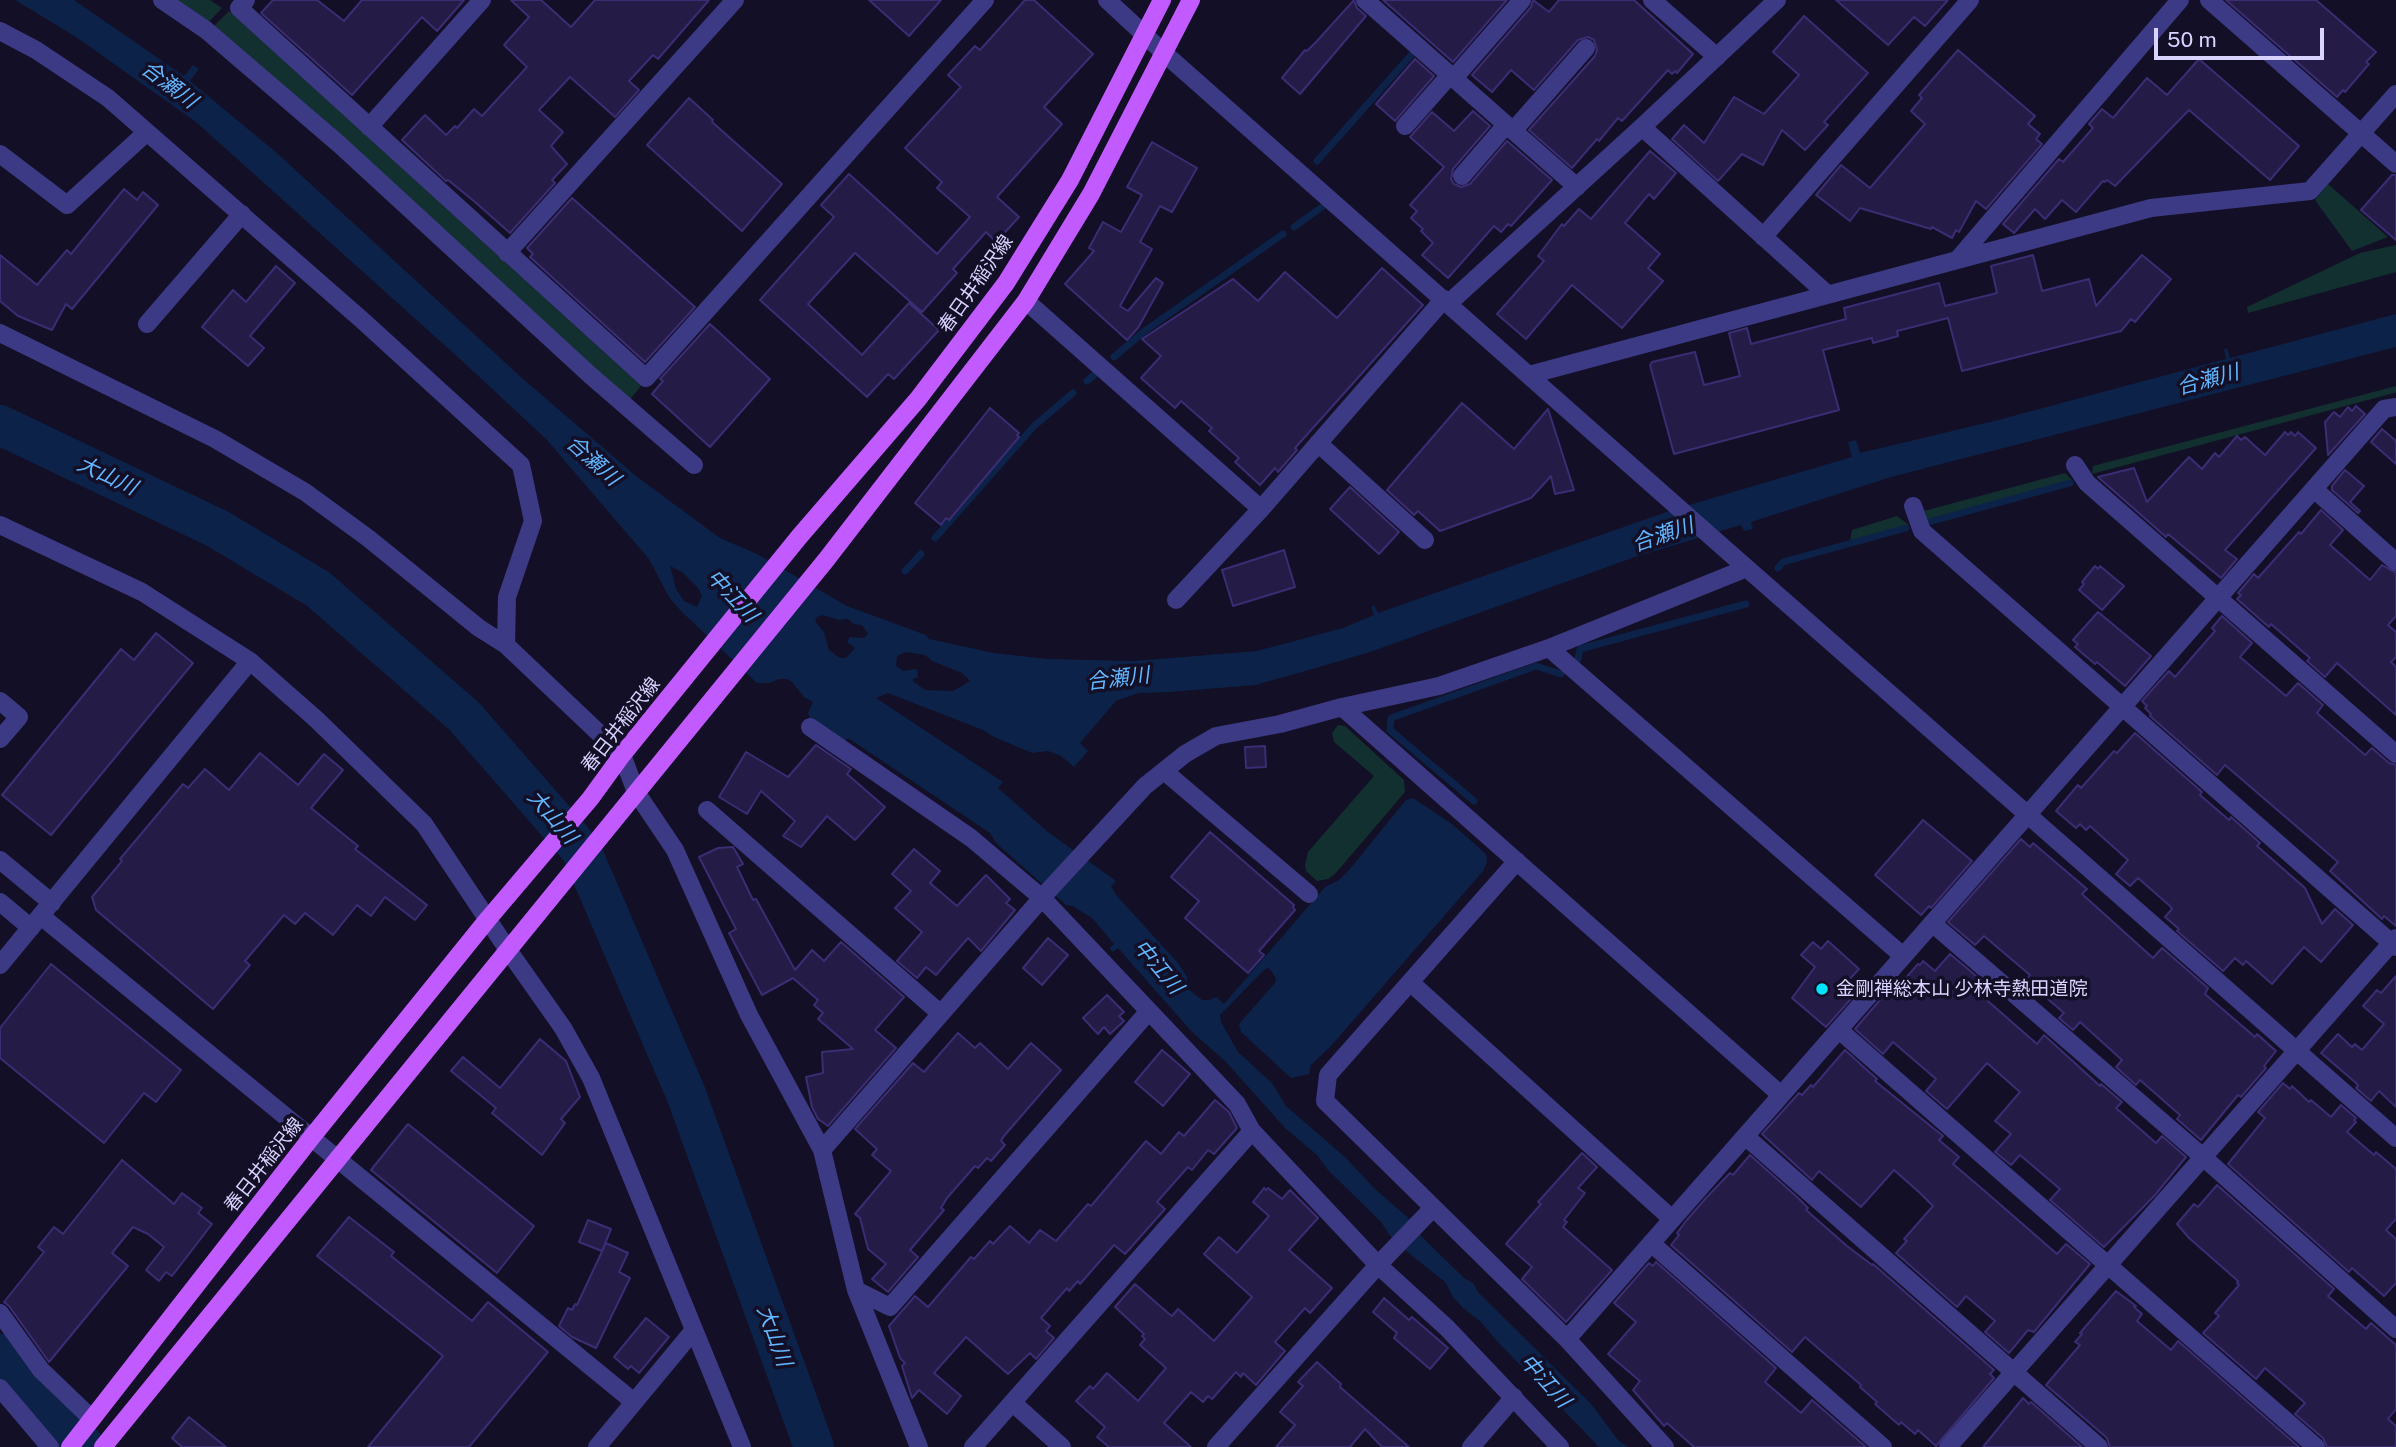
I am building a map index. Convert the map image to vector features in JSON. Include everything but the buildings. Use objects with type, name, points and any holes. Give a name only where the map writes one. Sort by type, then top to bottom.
[{"type":"main road","name":"春日井稲沢線","points":[[70,1447],[311,1138],[488,919],[590,799],[622,755],[799,537],[918,399],[1006,283],[1070,180],[1162,0]]},
{"type":"main road","points":[[110,1443],[826,560],[1027,301],[1091,194],[1191,0]]},
{"type":"street","points":[[162,0],[205,30],[340,145],[590,375],[694,465]]},
{"type":"street","points":[[246,0],[239,8],[646,378],[985,0]]},
{"type":"street","points":[[369,127],[482,0]]},
{"type":"street","points":[[507,253],[735,0]]},
{"type":"street","points":[[1107,0],[1740,562],[2396,1138]]},
{"type":"street","points":[[1365,0],[1577,187]]},
{"type":"street","points":[[1405,126],[1522,0]]},
{"type":"street","points":[[1652,0],[1717,57]]},
{"type":"street","points":[[1176,600],[1447,301],[1577,187],[1777,0]]},
{"type":"street","points":[[1763,237],[1970,0]]},
{"type":"street","points":[[1958,259],[2180,0]]},
{"type":"street","points":[[2209,0],[2396,164]]},
{"type":"street","points":[[0,31],[36,50],[108,98],[369,326],[521,465],[533,521],[507,597],[506,646]]},
{"type":"street","points":[[1462,176],[1586,48]]},
{"type":"street","points":[[1529,375],[2151,208],[2310,191],[2396,94]]},
{"type":"street","points":[[1642,127],[1827,294]]},
{"type":"street","points":[[0,154],[67,205],[147,132]]},
{"type":"street","points":[[147,324],[242,214]]},
{"type":"street","points":[[1027,301],[1261,509]]},
{"type":"street","points":[[0,333],[215,439],[305,492],[369,538],[506,646],[622,755],[636,792],[675,850],[750,1015],[822,1150],[856,1290],[916,1440],[928,1447]]},
{"type":"street","points":[[1567,1339],[2384,410],[2396,407]]},
{"type":"street","points":[[1318,443],[1425,540]]},
{"type":"street","points":[[2075,464],[2087,483],[2396,754]]},
{"type":"street","points":[[2314,489],[2396,562]]},
{"type":"street","points":[[1913,506],[1922,531],[2395,943],[1948,1447]]},
{"type":"street","points":[[0,525],[142,592],[250,660],[316,719],[424,824],[563,1028],[591,1078],[742,1447]]},
{"type":"street","points":[[822,1150],[1083,853],[1145,786],[1185,754],[1216,736],[1280,724],[1342,707],[1439,686],[1549,648],[1740,562]]},
{"type":"street","points":[[1549,648],[1903,956]]},
{"type":"street","points":[[0,965],[250,660]]},
{"type":"street","points":[[0,702],[19,717],[0,739]]},
{"type":"street","points":[[1342,707],[1781,1095]]},
{"type":"street","points":[[810,727],[971,838],[1045,895],[1237,1104],[1252,1131],[1379,1265],[1447,1328],[1560,1447]]},
{"type":"street","points":[[1164,771],[1309,894]]},
{"type":"street","points":[[708,810],[941,1014]]},
{"type":"street","points":[[0,860],[41,915],[634,1402]]},
{"type":"street","points":[[1517,862],[1328,1075],[1325,1101],[1567,1339],[1665,1447]]},
{"type":"street","points":[[0,902],[41,915]]},
{"type":"street","points":[[1933,923],[2396,1329]]},
{"type":"street","points":[[1410,982],[1672,1219]]},
{"type":"street","points":[[856,1290],[890,1307],[1149,1011]]},
{"type":"street","points":[[1839,1030],[2316,1447]]},
{"type":"street","points":[[973,1447],[1252,1131]]},
{"type":"street","points":[[1745,1136],[2099,1447]]},
{"type":"street","points":[[1216,1447],[1379,1265],[1433,1209]]},
{"type":"street","points":[[1651,1243],[1882,1447]]},
{"type":"street","points":[[0,1313],[41,1370],[91,1421]]},
{"type":"street","points":[[597,1447],[694,1330]]},
{"type":"street","points":[[0,1388],[50,1447]]},
{"type":"street","points":[[1471,1447],[1514,1397]]},
{"type":"street","points":[[1013,1403],[1062,1447]]},
{"type":"green space","points":[[176,0],[210,0],[222,8],[208,23]]},
{"type":"green space","points":[[229,11],[641,386],[628,402],[213,27]]},
{"type":"green space","points":[[2328,184],[2388,237],[2352,251],[2315,200]]},
{"type":"green space","points":[[2396,245],[2396,272],[2248,313],[2247,307],[2360,253]]},
{"type":"green space","points":[[2396,386],[2394,393],[2092,474],[2093,466]]},
{"type":"green space","points":[[2065,473],[2073,481],[1924,521],[1924,511]]},
{"type":"green space","points":[[1897,516],[1909,525],[1850,541],[1852,530]]},
{"type":"green space","points":[[1338,725],[1345,726],[1404,780],[1405,792],[1335,874],[1328,879],[1317,881],[1306,871],[1308,852],[1374,776],[1334,742],[1332,733]]},
{"type":"water","points":[[15,0],[74,0],[184,76],[193,65],[199,69],[190,81],[278,154],[522,378],[636,476],[720,538],[757,554],[847,606],[926,635],[929,639],[994,653],[1047,659],[1134,661],[1257,651],[1343,628],[1374,615],[1371,607],[1374,605],[1378,613],[1672,510],[1852,457],[1848,442],[1856,440],[1860,453],[1998,420],[2226,359],[2224,349],[2227,348],[2230,358],[2396,314],[2396,347],[1891,477],[1751,522],[1753,529],[1744,531],[1741,525],[1635,557],[1370,652],[1255,685],[1139,693],[1116,701],[1080,743],[1088,751],[1074,767],[1061,756],[1048,751],[1032,753],[983,730],[888,693],[876,698],[1003,782],[998,788],[1048,832],[1116,881],[1111,886],[1116,895],[1178,963],[1187,977],[1187,988],[1202,1000],[1216,997],[1224,1004],[1325,887],[1339,880],[1349,870],[1406,800],[1413,798],[1452,824],[1486,854],[1484,870],[1331,1046],[1311,1065],[1309,1074],[1291,1078],[1241,1032],[1239,1024],[1275,983],[1276,978],[1269,968],[1220,1015],[1221,1022],[1238,1052],[1272,1083],[1286,1106],[1413,1222],[1421,1236],[1464,1278],[1474,1284],[1478,1292],[1591,1404],[1618,1440],[1628,1447],[1599,1447],[1481,1322],[1463,1308],[1445,1282],[1401,1247],[1382,1223],[1328,1170],[1317,1155],[1286,1129],[1225,1061],[1192,1032],[1118,948],[1113,952],[1109,948],[1114,944],[1093,919],[1073,906],[1066,905],[996,843],[990,833],[848,738],[845,741],[810,719],[808,713],[813,702],[804,697],[792,682],[779,679],[769,683],[757,683],[681,611],[669,597],[649,559],[546,439],[196,122],[76,37]],"holes":[[[670,566],[682,572],[698,588],[702,596],[697,607],[684,601],[676,589]],[[823,615],[839,620],[848,619],[854,624],[862,625],[868,634],[864,638],[850,637],[847,642],[855,648],[846,658],[840,658],[829,650],[824,632],[815,621]],[[906,652],[925,655],[932,661],[962,673],[970,681],[953,691],[925,690],[913,681],[918,677],[917,669],[903,671],[896,666],[897,656]]]},
{"type":"waterway","points":[[1317,161],[1413,53]]},
{"type":"waterway","points":[[1294,227],[1322,207]]},
{"type":"waterway","points":[[1114,357],[1146,330],[1283,234]]},
{"type":"waterway","points":[[1087,381],[1094,375]]},
{"type":"waterway","points":[[935,538],[1034,426],[1073,393]]},
{"type":"waterway","name":"大山川","points":[[0,425],[218,529],[318,589],[464,716],[581,850],[686,1094],[814,1447]]},
{"type":"waterway","points":[[1929,522],[2070,483]]},
{"type":"waterway","points":[[1778,568],[1783,562],[1906,528]]},
{"type":"waterway","points":[[905,571],[921,554]]},
{"type":"waterway","points":[[1578,659],[1580,649],[1746,604]]},
{"type":"waterway","points":[[1474,801],[1390,730],[1391,718],[1536,666],[1561,674]]},
{"type":"waterway","points":[[0,1354],[85,1447]]},
{"type":"place","name":"金剛禅総本山 少林寺熱田道院","points":[[1822,989]]},
{"type":"water label","name":"合瀬川","points":[[169,85]]},
{"type":"water label","name":"合瀬川","points":[[2208,380]]},
{"type":"water label","name":"合瀬川","points":[[593,461]]},
{"type":"water label","name":"合瀬川","points":[[1663,535]]},
{"type":"water label","name":"中江川","points":[[732,596]]},
{"type":"water label","name":"合瀬川","points":[[1118,679]]},
{"type":"water label","name":"中江川","points":[[1158,967]]},
{"type":"water label","name":"中江川","points":[[1545,1381]]}]
